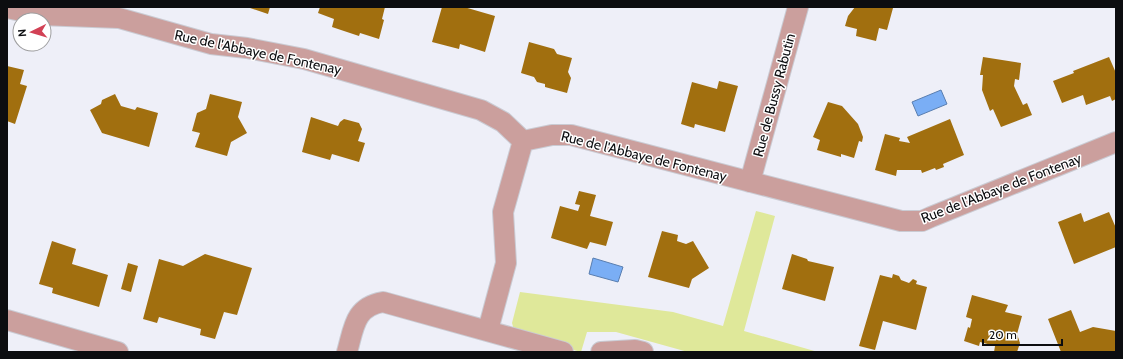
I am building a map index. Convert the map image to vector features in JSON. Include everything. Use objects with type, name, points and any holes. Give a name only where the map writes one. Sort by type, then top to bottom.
[{"type":"street","name":"Rue de Bussy Rabutin","points":[[750,182],[798,7]]},
{"type":"street","name":"Rue de l'Abbaye de Fontenay","points":[[7,8],[40,15],[78,12],[119,18],[196,40],[304,59],[481,110],[502,122],[523,141],[552,134],[571,135],[901,222],[916,221],[942,213],[1116,142]]},
{"type":"street","points":[[488,330],[506,263],[503,212],[523,141]]},
{"type":"street","points":[[347,352],[358,315],[375,304],[391,303],[563,352]]},
{"type":"street","points":[[7,320],[118,352]]},
{"type":"street","points":[[601,352],[635,350],[643,352]]},
{"type":"green space","points":[[756,211],[775,216],[744,331],[818,352],[688,352],[616,332],[587,332],[581,352],[522,336],[514,330],[512,323],[520,292],[673,312],[723,326]]},
{"type":"water","points":[[941,90],[947,104],[918,116],[912,102]]},
{"type":"water","points":[[593,258],[623,267],[618,282],[589,274]]},
{"type":"building","points":[[250,7],[270,7],[268,14]]},
{"type":"building","points":[[320,7],[385,7],[382,19],[384,20],[379,39],[360,33],[359,36],[332,27],[334,19],[318,13]]},
{"type":"building","points":[[442,7],[464,7],[495,16],[485,52],[460,44],[459,49],[432,42]]},
{"type":"building","points":[[855,7],[893,8],[887,30],[879,28],[876,41],[856,36],[857,29],[845,26],[848,16]]},
{"type":"building","points":[[529,42],[554,49],[557,54],[572,58],[568,72],[571,78],[567,93],[545,87],[545,84],[537,82],[534,77],[521,73]]},
{"type":"building","points":[[983,57],[1021,63],[1019,80],[1015,79],[1014,86],[1023,105],[1027,103],[1032,115],[1001,127],[993,109],[990,111],[982,90],[983,75],[980,75]]},
{"type":"building","points":[[1109,57],[1116,73],[1116,99],[1112,101],[1110,96],[1086,105],[1083,95],[1062,103],[1053,81],[1074,73],[1073,71]]},
{"type":"building","points":[[7,66],[24,70],[20,84],[27,86],[15,124],[7,121]]},
{"type":"building","points":[[719,81],[738,86],[725,132],[695,124],[694,128],[681,124],[692,82],[717,89]]},
{"type":"building","points":[[115,94],[121,106],[135,110],[137,107],[158,113],[149,147],[102,133],[90,110],[101,104],[102,100]]},
{"type":"building","points":[[210,94],[242,102],[238,117],[247,133],[231,142],[227,156],[195,147],[200,133],[192,131],[197,113],[206,109]]},
{"type":"building","points":[[828,102],[842,106],[858,124],[863,137],[862,142],[859,141],[854,158],[841,154],[841,157],[817,150],[820,140],[813,137]]},
{"type":"building","points":[[311,117],[338,126],[344,119],[359,123],[362,129],[358,141],[365,143],[359,162],[332,154],[330,160],[302,152]]},
{"type":"building","points":[[950,119],[964,155],[943,164],[944,167],[936,170],[935,168],[922,173],[921,170],[897,170],[896,176],[875,170],[885,134],[900,138],[899,141],[910,143],[907,137]]},
{"type":"building","points":[[579,191],[596,195],[590,216],[613,222],[606,246],[590,242],[587,249],[551,238],[560,206],[578,211],[580,205],[575,204]]},
{"type":"building","points":[[1109,212],[1116,228],[1116,247],[1074,264],[1058,222],[1081,213],[1084,222]]},
{"type":"building","points":[[662,231],[678,235],[677,241],[686,244],[693,241],[709,268],[692,279],[689,288],[648,277]]},
{"type":"building","points":[[52,241],[76,249],[72,264],[108,275],[99,307],[52,293],[53,288],[39,284]]},
{"type":"building","points":[[205,254],[252,268],[237,315],[224,312],[215,339],[200,335],[201,329],[159,317],[157,323],[143,319],[159,259],[183,266]]},
{"type":"building","points":[[792,254],[807,259],[808,261],[834,267],[825,301],[782,289]]},
{"type":"building","points":[[128,263],[138,266],[131,292],[121,289]]},
{"type":"building","points":[[893,274],[899,276],[901,280],[909,283],[913,279],[917,281],[916,284],[927,287],[916,330],[883,321],[875,350],[859,346],[880,275],[892,278]]},
{"type":"building","points":[[972,295],[1008,305],[1005,312],[1022,316],[1017,334],[1020,343],[1017,352],[994,352],[995,346],[980,342],[979,346],[964,341],[972,319],[966,317]]},
{"type":"building","points":[[1071,310],[1080,332],[1093,327],[1116,331],[1116,352],[1061,352],[1048,319]]}]
